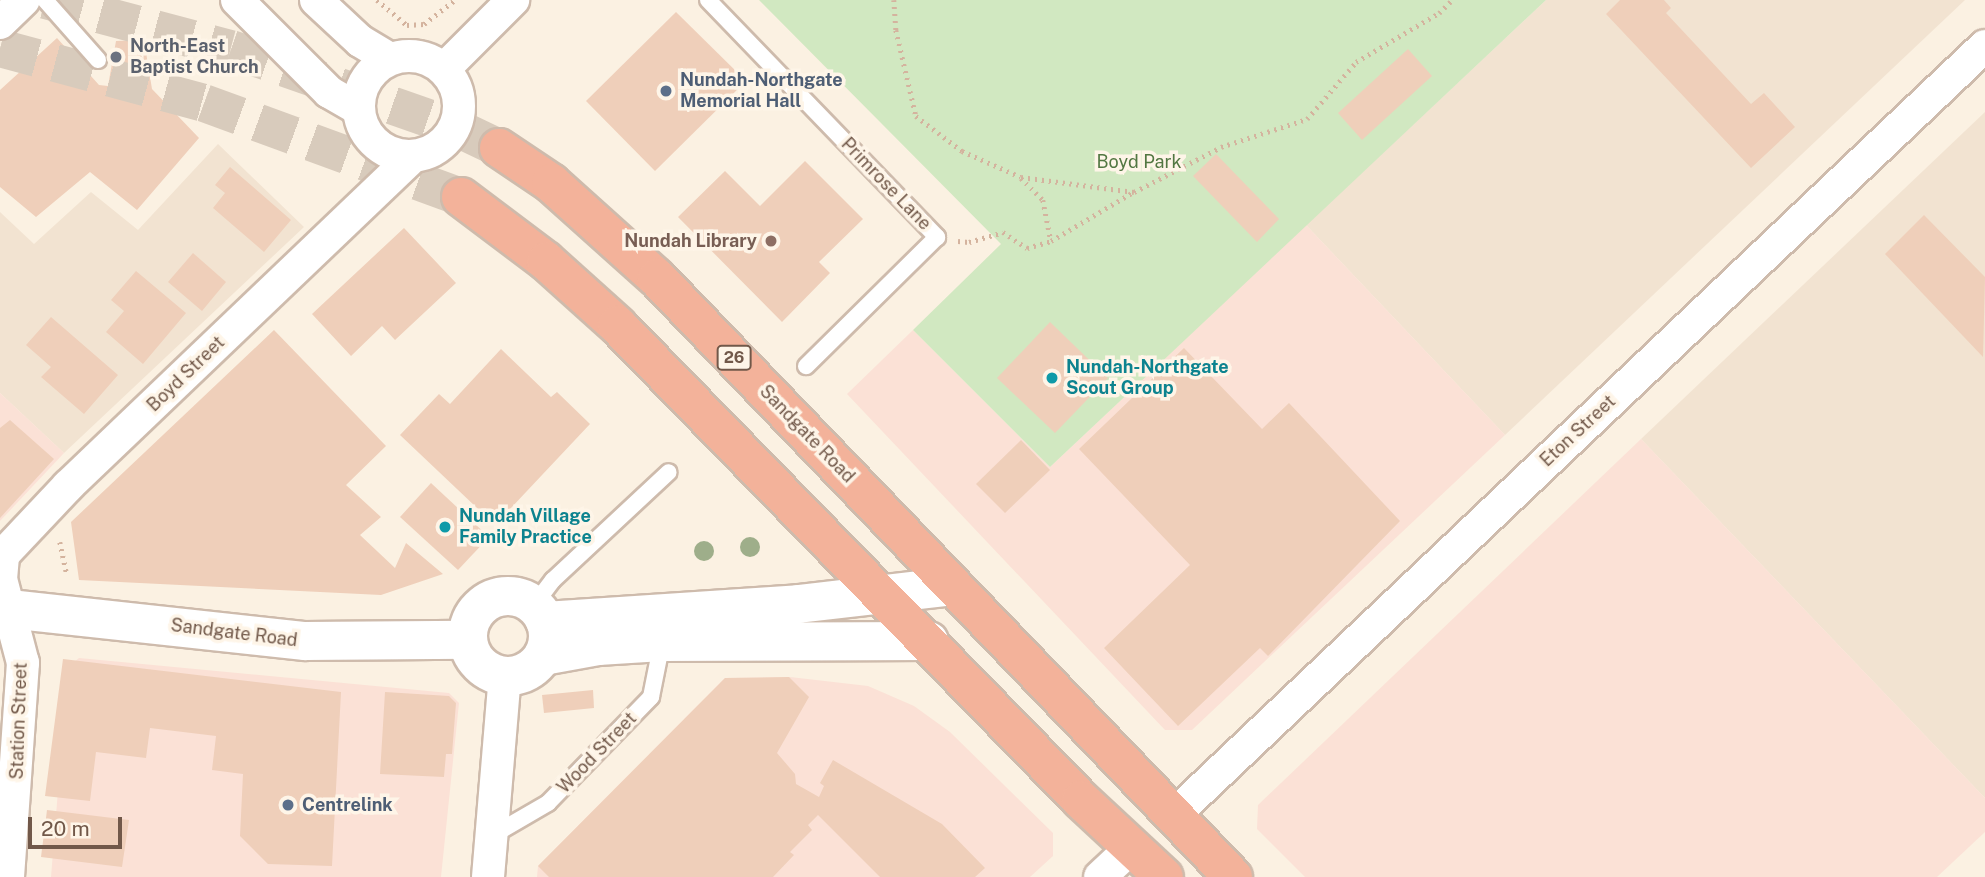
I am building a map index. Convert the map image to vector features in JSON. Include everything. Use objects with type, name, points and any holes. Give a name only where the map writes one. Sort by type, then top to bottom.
[{"type":"highway","name":"Sandgate Road","points":[[499,148],[551,184],[657,278],[1233,877]]},
{"type":"highway","points":[[461,197],[546,261],[617,325],[1131,848],[1164,877]]},
{"type":"street","points":[[0,23],[24,0]]},
{"type":"street","points":[[237,0],[329,92],[358,109]]},
{"type":"street","points":[[316,0],[360,41],[390,59]]},
{"type":"street","points":[[444,69],[513,0]]},
{"type":"street","name":"Eton Street","points":[[1173,816],[1985,46]]},
{"type":"street","points":[[418,56],[444,69],[458,98],[458,115],[442,144],[412,157],[389,152],[370,139],[358,109],[366,79],[390,59],[418,56]]},
{"type":"street","name":"Boyd Street","points":[[4,608],[0,567],[19,534],[412,157]]},
{"type":"street","points":[[541,627],[799,604],[953,586]]},
{"type":"street","points":[[541,627],[527,672],[505,676],[480,665],[468,640],[474,614],[484,604],[509,596],[541,627],[598,646],[662,642],[929,641]]},
{"type":"street","name":"Sandgate Road","points":[[4,608],[305,641],[468,640]]},
{"type":"street","name":"Station Street","points":[[4,608],[23,663],[8,877]]},
{"type":"street","points":[[488,877],[505,676]]},
{"type":"street","points":[[1100,877],[1131,848]]},
{"type":"lane","points":[[44,0],[99,60]]},
{"type":"lane","name":"Primrose Lane","points":[[708,0],[937,237],[806,366]]},
{"type":"lane","points":[[541,627],[552,580],[669,472]]},
{"type":"lane","name":"Wood Street","points":[[493,835],[548,803],[651,697],[662,642]]},
{"type":"path","points":[[377,0],[407,25],[424,24],[455,0]]},
{"type":"path","points":[[894,0],[896,30],[916,116],[962,151],[1021,177],[1134,192]]},
{"type":"path","points":[[937,237],[968,242],[1003,232],[1027,248],[1051,241],[1134,192],[1221,147],[1307,118],[1356,62],[1439,13],[1452,0]]},
{"type":"path","points":[[1021,177],[1043,200],[1051,241]]},
{"type":"path","points":[[59,539],[67,574]]},
{"type":"shaded area","points":[[1546,0],[1965,0],[1505,435],[1306,225]]},
{"type":"shaded area","points":[[1985,112],[1985,798],[1641,439]]},
{"type":"shaded area","points":[[218,144],[304,227],[64,453],[0,393],[0,212],[34,244],[91,192],[138,230]]},
{"type":"shaded area","points":[[1306,225],[1505,435],[1192,730],[1165,730],[847,394],[913,330],[1050,467]]},
{"type":"shaded area","points":[[0,393],[64,453],[0,521]]},
{"type":"shaded area","points":[[1641,439],[1985,798],[1985,832],[1937,877],[1305,877],[1257,829],[1258,805]]},
{"type":"shaded area","points":[[79,658],[449,693],[459,703],[441,877],[51,877],[68,667]]},
{"type":"shaded area","points":[[790,677],[868,686],[914,706],[950,732],[1053,833],[1053,856],[1030,877],[537,877],[538,866],[725,678]]},
{"type":"green space","name":"Boyd Park","points":[[759,0],[1546,0],[1050,467],[913,330],[1001,244]]},
{"type":"building","points":[[1620,0],[1664,0],[1671,8],[1666,13],[1751,104],[1764,93],[1795,127],[1751,168],[1606,14]]},
{"type":"building","name":"Nundah-Northgate Memorial Hall","points":[[676,12],[746,81],[655,171],[586,101]]},
{"type":"building","points":[[57,38],[99,85],[108,86],[116,41],[144,40],[152,89],[199,138],[137,210],[90,172],[36,217],[0,187],[0,90]]},
{"type":"building","points":[[1408,49],[1432,76],[1362,140],[1338,113]]},
{"type":"building","points":[[1216,154],[1279,219],[1257,242],[1193,176]]},
{"type":"building","name":"Nundah Library","points":[[805,161],[863,219],[819,262],[830,273],[782,322],[678,217],[725,171],[760,206]]},
{"type":"building","points":[[230,167],[291,220],[264,252],[213,208],[225,193],[215,185]]},
{"type":"building","points":[[1924,215],[1985,277],[1983,357],[1885,254]]},
{"type":"building","points":[[404,228],[456,283],[395,340],[382,326],[351,356],[312,314]]},
{"type":"building","points":[[193,253],[226,282],[202,311],[168,282]]},
{"type":"building","points":[[136,271],[186,313],[143,364],[106,332],[124,311],[111,300]]},
{"type":"building","points":[[51,317],[118,375],[84,414],[41,377],[51,367],[26,345]]},
{"type":"building","name":"Nundah-Northgate Scout Group","points":[[1050,322],[1108,378],[1055,433],[997,378]]},
{"type":"building","points":[[274,330],[386,446],[346,485],[381,517],[360,535],[395,568],[406,543],[443,574],[381,595],[79,580],[71,522]]},
{"type":"building","points":[[1184,348],[1262,429],[1289,403],[1400,521],[1268,656],[1260,648],[1178,726],[1104,648],[1190,565],[1079,449]]},
{"type":"building","points":[[501,349],[551,397],[557,392],[590,424],[495,525],[400,435],[439,394],[450,404]]},
{"type":"building","points":[[10,420],[54,459],[0,518],[0,428]]},
{"type":"building","points":[[1021,440],[1050,470],[1005,513],[976,484]]},
{"type":"building","name":"Nundah Village Family Practice","points":[[431,483],[489,537],[458,570],[400,517]]},
{"type":"building","points":[[63,659],[341,692],[332,866],[268,864],[240,836],[243,774],[212,770],[216,736],[150,728],[146,758],[96,752],[90,801],[45,796]]},
{"type":"building","points":[[789,677],[809,697],[777,753],[795,774],[796,784],[819,797],[824,786],[820,783],[833,760],[942,824],[985,868],[975,877],[880,877],[818,815],[808,825],[812,830],[790,852],[794,855],[773,877],[549,877],[538,866],[725,678]]},
{"type":"building","points":[[593,690],[594,708],[544,713],[542,695]]},
{"type":"building","points":[[385,692],[449,696],[456,703],[452,754],[446,754],[444,777],[380,774]]},
{"type":"building","points":[[47,810],[129,820],[122,867],[41,857]]},
{"type":"tunnel","points":[[45,0],[231,49],[457,128],[499,148]]},
{"type":"tunnel","points":[[0,48],[204,103],[461,197]]},
{"type":"place","name":"North-East Baptist Church","points":[[116,57]]},
{"type":"place","name":"Nundah-Northgate Memorial Hall","points":[[666,91]]},
{"type":"place","name":"Nundah Library","points":[[771,241]]},
{"type":"place","name":"Nundah-Northgate Scout Group","points":[[1052,378]]},
{"type":"place","name":"Nundah Village Family Practice","points":[[445,527]]},
{"type":"place","name":"Centrelink","points":[[288,805]]}]
